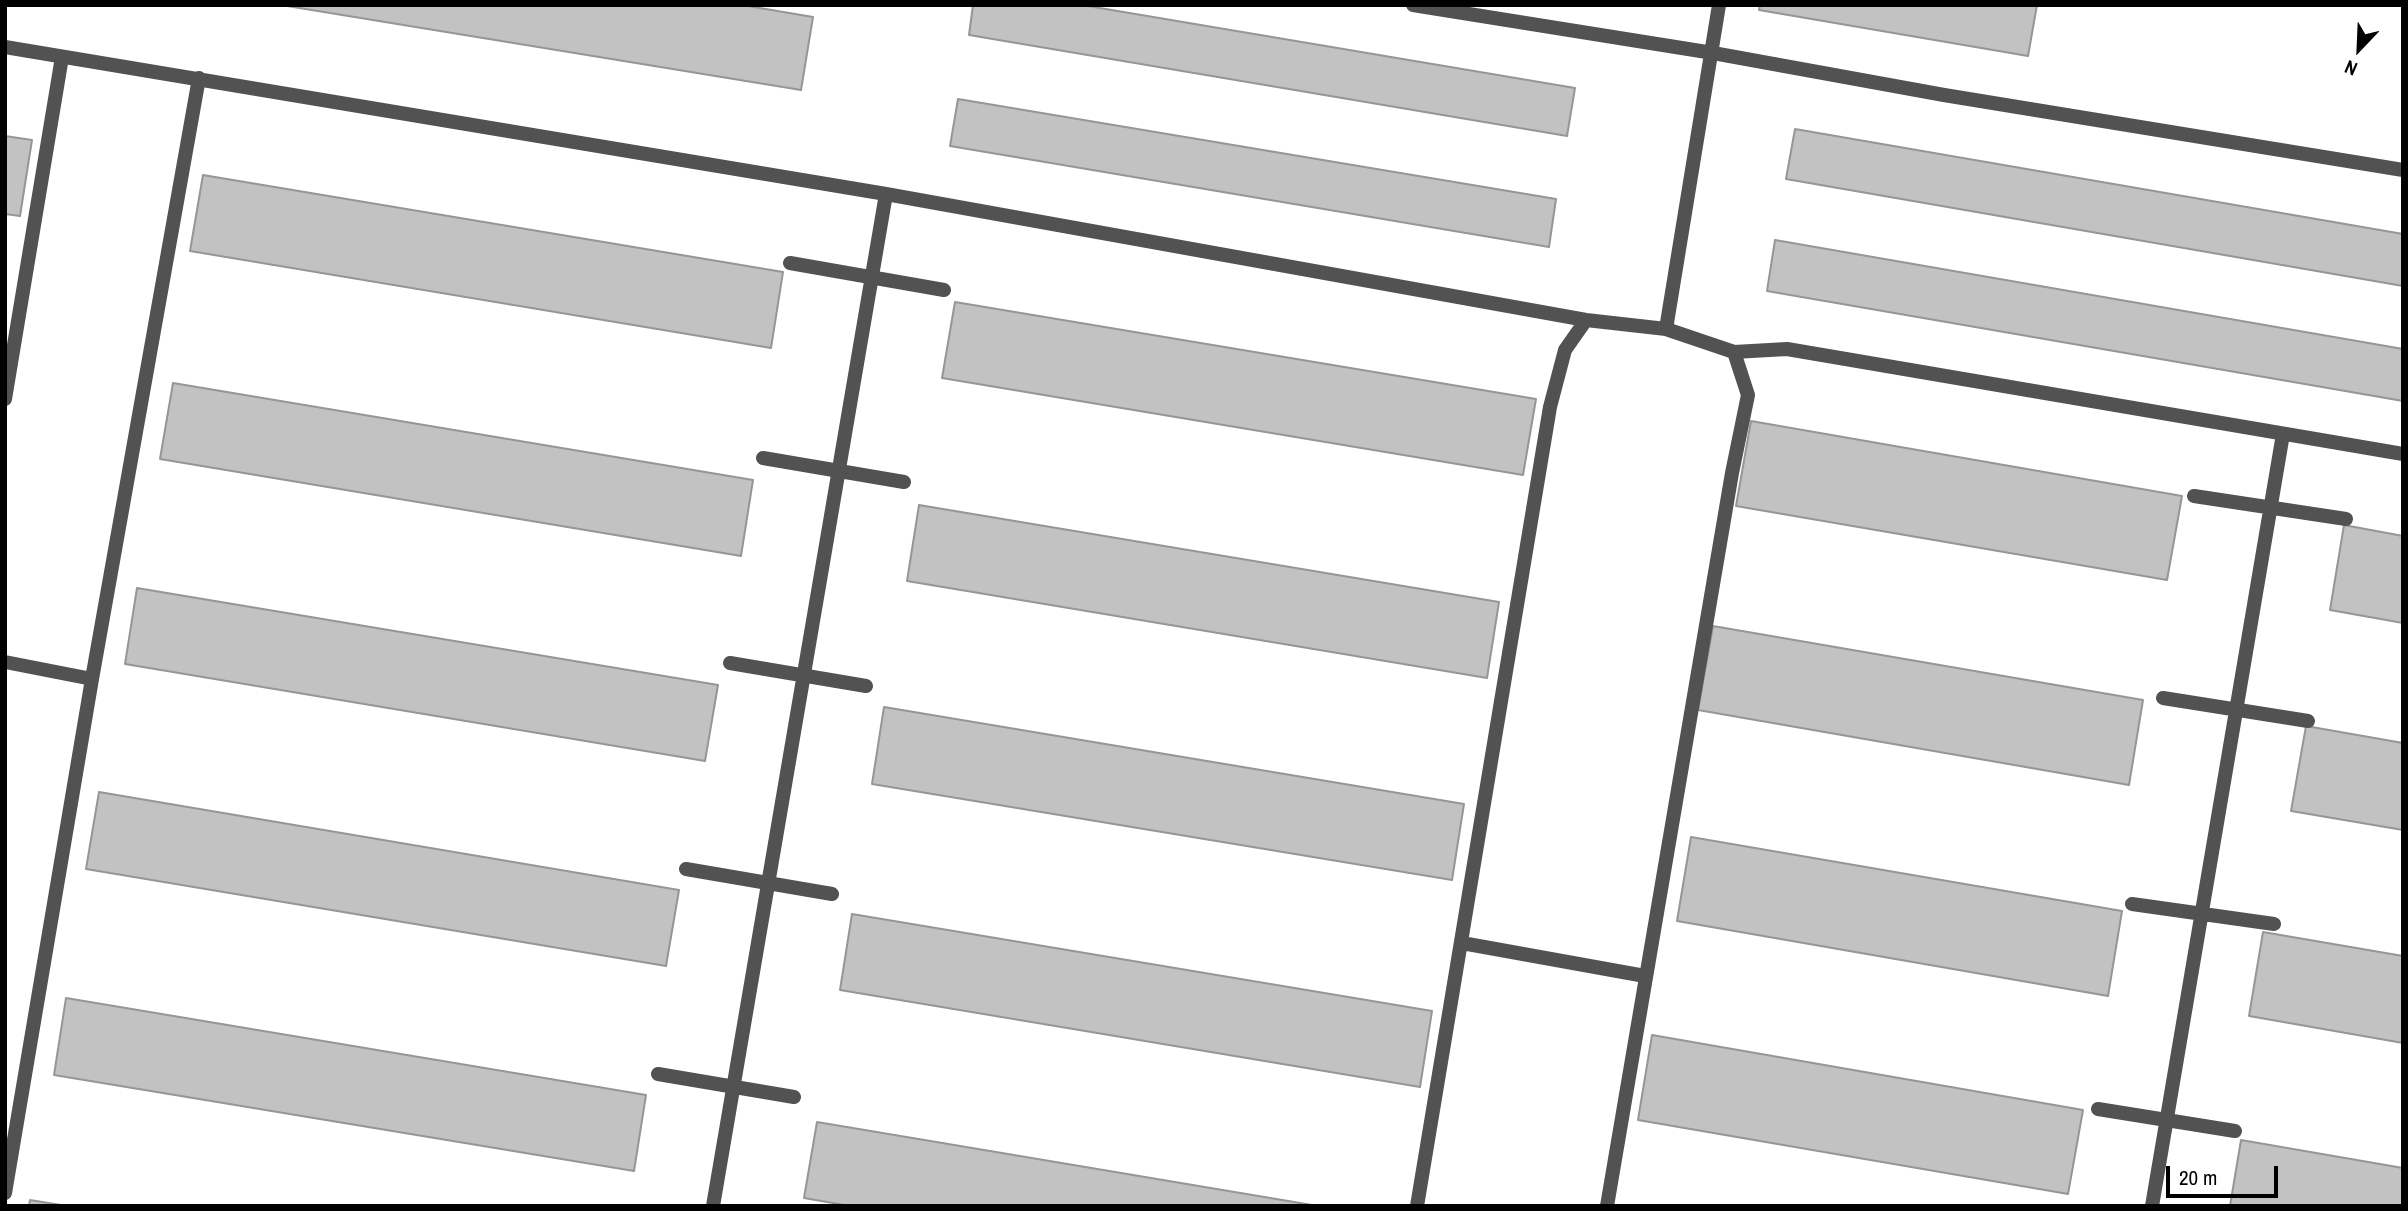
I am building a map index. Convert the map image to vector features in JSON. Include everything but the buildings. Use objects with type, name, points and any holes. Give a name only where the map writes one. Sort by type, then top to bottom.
[{"type":"lane","points":[[1413,5],[2403,170]]},
{"type":"lane","points":[[1666,328],[1719,5]]},
{"type":"lane","points":[[5,47],[886,194],[1586,320],[1666,328],[1734,352],[1787,349],[2403,454]]},
{"type":"lane","points":[[5,399],[62,57]]},
{"type":"lane","points":[[5,1193],[92,679],[199,78]]},
{"type":"lane","points":[[713,1206],[886,194]]},
{"type":"lane","points":[[790,263],[944,290]]},
{"type":"lane","points":[[1417,1206],[1550,407],[1565,350],[1586,320]]},
{"type":"lane","points":[[1607,1206],[1730,486],[1748,395],[1734,352]]},
{"type":"lane","points":[[2152,1206],[2283,434]]},
{"type":"lane","points":[[762,458],[904,482]]},
{"type":"lane","points":[[2194,496],[2346,519]]},
{"type":"lane","points":[[5,662],[92,679]]},
{"type":"lane","points":[[730,663],[866,686]]},
{"type":"lane","points":[[2162,698],[2308,721]]},
{"type":"lane","points":[[686,869],[832,894]]},
{"type":"lane","points":[[2132,904],[2274,924]]},
{"type":"lane","points":[[1462,943],[1645,976]]},
{"type":"lane","points":[[658,1074],[794,1097]]},
{"type":"lane","points":[[2098,1109],[2235,1130]]}]
